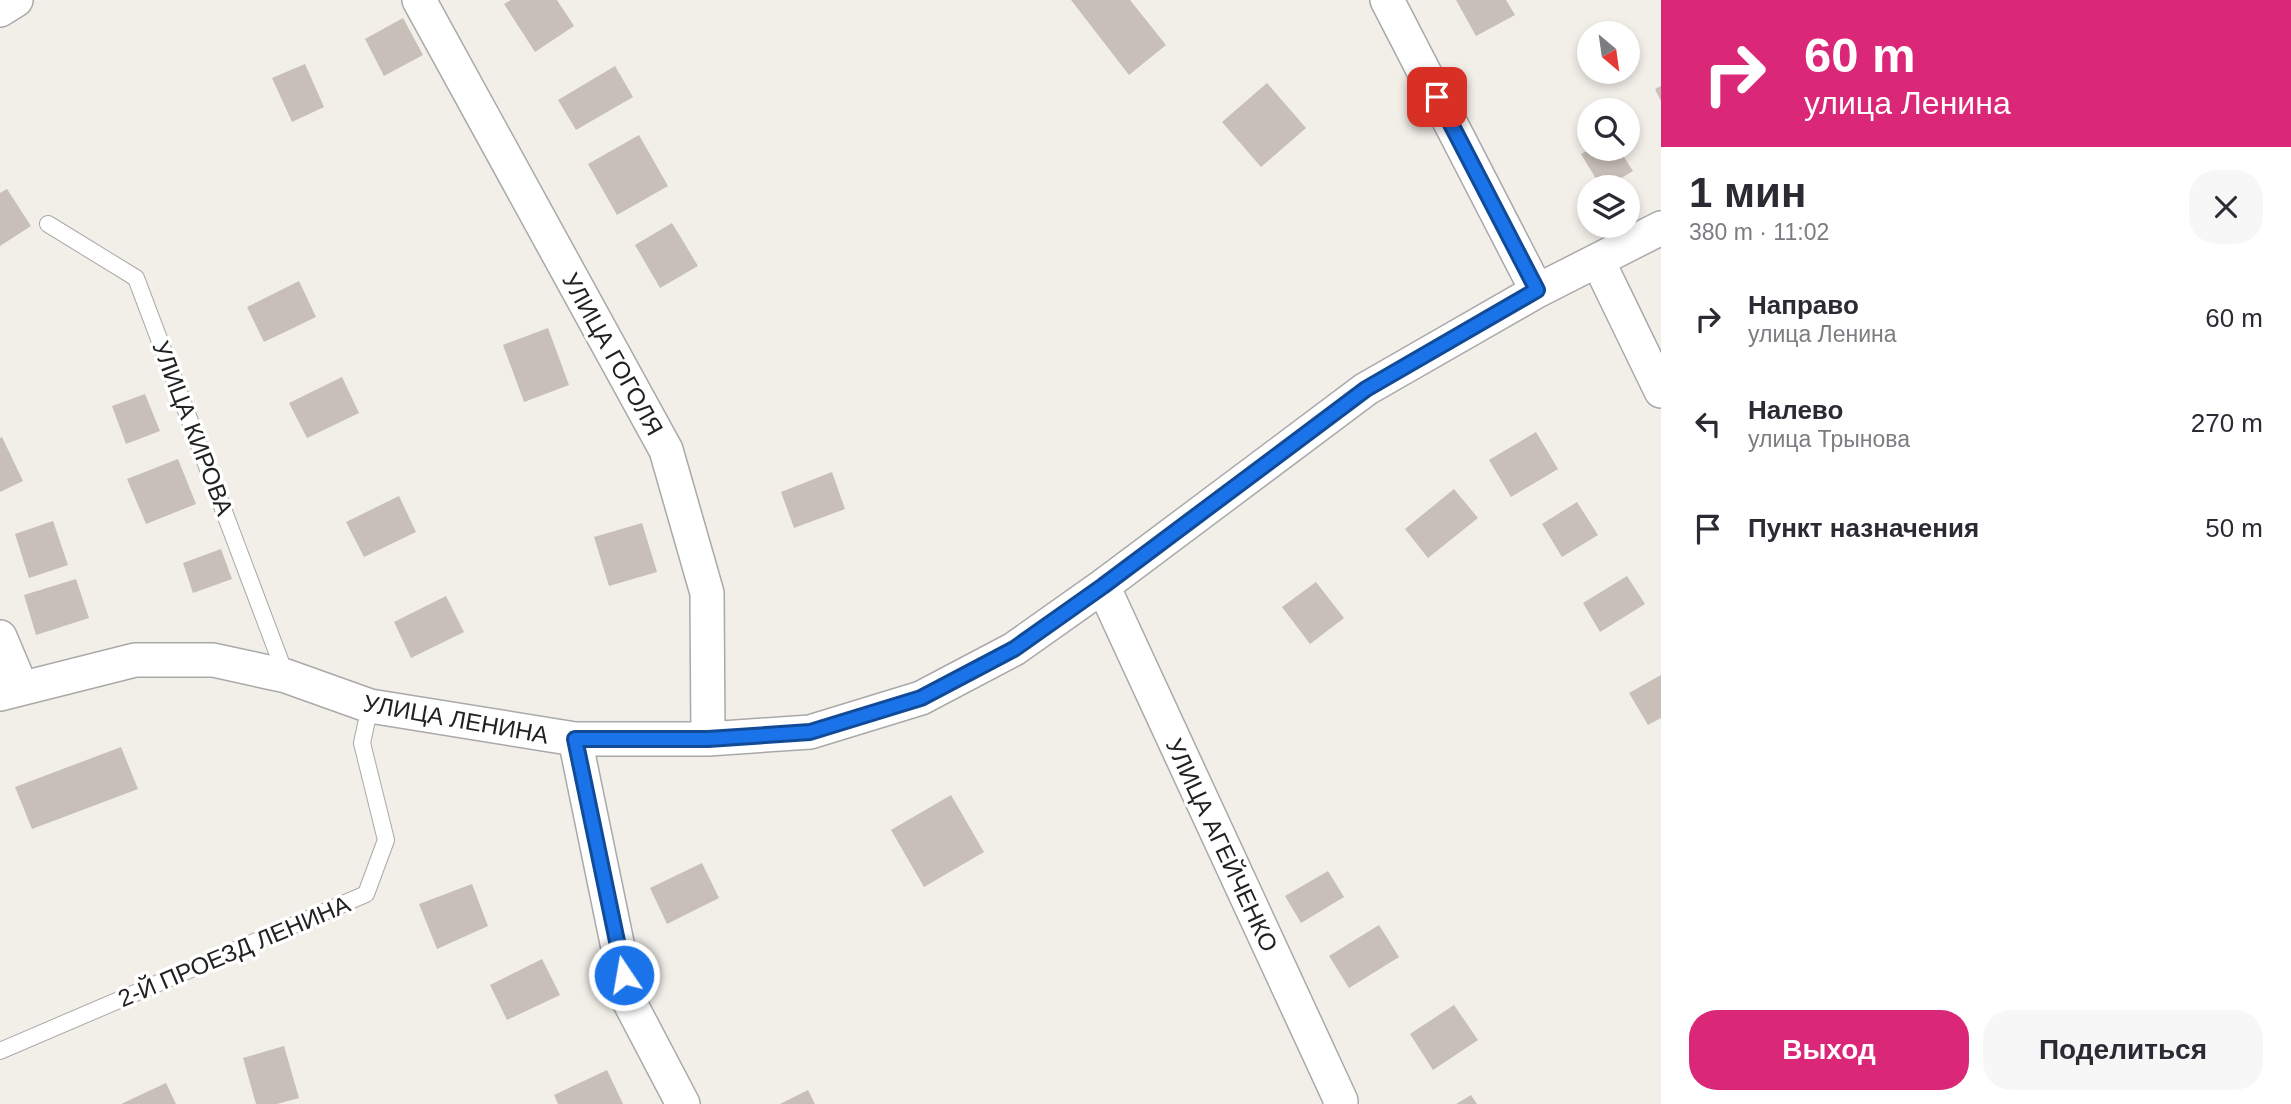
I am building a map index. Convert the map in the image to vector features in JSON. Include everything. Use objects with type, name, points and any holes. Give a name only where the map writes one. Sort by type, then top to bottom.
[{"type":"street","points":[[0,10],[16,0]]},
{"type":"street","name":"УЛИЦА ГОГОЛЯ","points":[[419,0],[666,450],[707,593],[708,739]]},
{"type":"street","points":[[1387,0],[1537,290]]},
{"type":"street","name":"УЛИЦА ЛЕНИНА","points":[[11,690],[135,660],[213,660],[286,676],[370,706],[575,739],[708,739],[810,732],[921,698],[1014,649],[1103,586],[1366,389],[1537,290],[1661,228]]},
{"type":"street","points":[[1598,261],[1661,391]]},
{"type":"street","name":"УЛИЦА АГЕЙЧЕНКО","points":[[1103,586],[1340,1103]]},
{"type":"street","points":[[0,637],[11,690]]},
{"type":"street","points":[[575,739],[629,1001],[683,1104]]},
{"type":"lane","name":"УЛИЦА КИРОВА","points":[[48,224],[136,278],[286,676]]},
{"type":"lane","name":"2-Й ПРОЕЗД ЛЕНИНА","points":[[0,1051],[366,894],[386,840],[362,743],[370,706]]},
{"type":"building","points":[[511,0],[557,0],[574,26],[535,52],[504,4]]},
{"type":"building","points":[[1071,0],[1130,0],[1166,45],[1129,75]]},
{"type":"building","points":[[1456,0],[1506,0],[1515,15],[1476,36]]},
{"type":"building","points":[[403,18],[423,55],[384,76],[365,39]]},
{"type":"building","points":[[305,64],[324,107],[292,122],[272,78]]},
{"type":"building","points":[[615,66],[633,97],[576,130],[558,100]]},
{"type":"building","points":[[1267,83],[1306,128],[1261,167],[1222,122]]},
{"type":"building","points":[[1661,86],[1661,101],[1655,89]]},
{"type":"building","points":[[639,135],[668,186],[617,215],[588,164]]},
{"type":"building","points":[[1585,161],[1627,161],[1633,171],[1626,175],[1594,175]]},
{"type":"building","points":[[7,189],[31,226],[0,246],[0,193]]},
{"type":"building","points":[[672,223],[698,266],[660,288],[635,245]]},
{"type":"building","points":[[299,281],[316,317],[264,342],[247,307]]},
{"type":"building","points":[[548,328],[569,385],[524,402],[503,345]]},
{"type":"building","points":[[342,377],[359,413],[307,438],[289,403]]},
{"type":"building","points":[[145,394],[160,431],[126,444],[112,406]]},
{"type":"building","points":[[1536,432],[1558,469],[1511,497],[1489,460]]},
{"type":"building","points":[[2,437],[23,481],[0,492],[0,438]]},
{"type":"building","points":[[178,459],[196,504],[146,524],[127,479]]},
{"type":"building","points":[[832,472],[845,509],[794,528],[781,492]]},
{"type":"building","points":[[1454,489],[1478,518],[1428,558],[1405,529]]},
{"type":"building","points":[[399,496],[416,532],[364,557],[346,522]]},
{"type":"building","points":[[1577,502],[1598,535],[1562,557],[1542,524]]},
{"type":"building","points":[[53,521],[68,565],[29,578],[15,534]]},
{"type":"building","points":[[642,523],[657,572],[609,586],[594,537]]},
{"type":"building","points":[[221,549],[232,579],[193,593],[183,563]]},
{"type":"building","points":[[1627,576],[1645,604],[1600,632],[1583,603]]},
{"type":"building","points":[[76,579],[89,618],[36,635],[24,595]]},
{"type":"building","points":[[1316,582],[1344,618],[1310,644],[1282,607]]},
{"type":"building","points":[[446,596],[464,632],[411,658],[394,622]]},
{"type":"building","points":[[1661,675],[1661,718],[1648,725],[1629,693]]},
{"type":"building","points":[[121,747],[138,789],[32,829],[15,787]]},
{"type":"building","points":[[951,795],[984,852],[924,887],[891,830]]},
{"type":"building","points":[[702,863],[719,898],[667,924],[650,888]]},
{"type":"building","points":[[1328,871],[1344,897],[1301,923],[1285,896]]},
{"type":"building","points":[[472,884],[488,926],[437,949],[419,904]]},
{"type":"building","points":[[1379,925],[1399,957],[1349,988],[1329,956]]},
{"type":"building","points":[[542,959],[560,995],[507,1020],[490,985]]},
{"type":"building","points":[[1454,1005],[1478,1040],[1433,1070],[1410,1034]]},
{"type":"building","points":[[284,1046],[299,1098],[277,1104],[256,1104],[243,1058]]},
{"type":"building","points":[[607,1070],[623,1104],[558,1104],[554,1095]]},
{"type":"building","points":[[166,1083],[176,1104],[121,1104]]},
{"type":"building","points":[[808,1090],[815,1104],[780,1104]]},
{"type":"building","points":[[1471,1095],[1477,1104],[1456,1104]]},
{"type":"route","points":[[624,975],[575,739],[708,739],[810,732],[921,698],[1014,649],[1103,586],[1366,389],[1537,290],[1437,97]]}]
